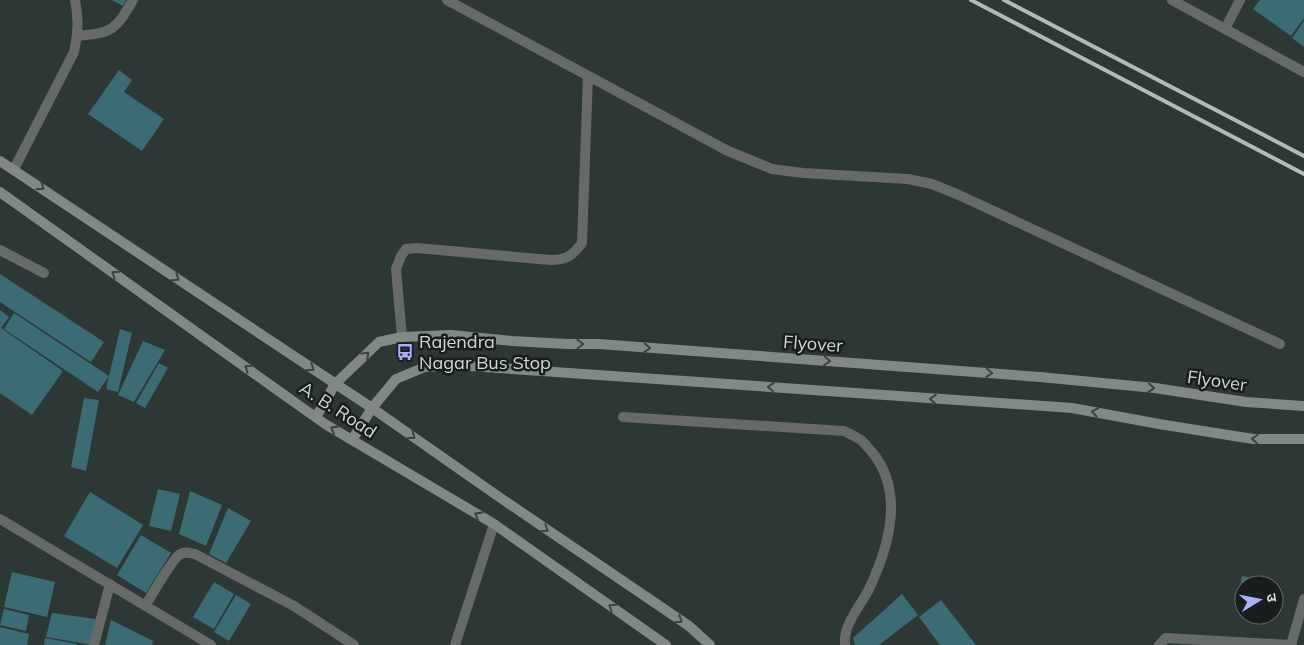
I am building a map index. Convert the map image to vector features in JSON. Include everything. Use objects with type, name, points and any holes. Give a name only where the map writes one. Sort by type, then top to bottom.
[{"type":"main road","name":"A. B. Road","points":[[0,161],[372,408],[502,500],[689,626],[710,645]]},
{"type":"main road","name":"A. B. Road","points":[[0,192],[316,417],[494,524],[666,645]]},
{"type":"main road","name":"Flyover","points":[[316,417],[335,384],[379,342],[402,337],[450,335],[512,341],[599,344],[1040,377],[1155,388],[1246,402],[1304,406]]},
{"type":"main road","points":[[352,440],[372,408],[396,379],[425,367],[455,365],[1072,408],[1253,439],[1304,439]]},
{"type":"street","points":[[14,169],[74,52],[78,36],[75,0]]},
{"type":"street","points":[[78,36],[100,34],[116,25],[133,0]]},
{"type":"street","points":[[447,0],[728,151],[772,169],[803,173],[908,179],[932,184],[1280,344]]},
{"type":"street","points":[[1172,0],[1304,72]]},
{"type":"street","points":[[1225,29],[1240,0]]},
{"type":"street","points":[[402,337],[396,269],[406,249],[418,248],[562,260],[573,254],[582,242],[588,76]]},
{"type":"street","points":[[0,250],[44,273]]},
{"type":"street","points":[[623,416],[844,431],[862,441],[878,459],[887,478],[892,504],[889,531],[883,556],[868,590],[847,626],[845,645]]},
{"type":"street","points":[[0,519],[210,645]]},
{"type":"street","points":[[455,645],[494,524]]},
{"type":"street","points":[[145,606],[172,563],[180,554],[187,552],[195,554],[294,606],[354,645]]},
{"type":"street","points":[[94,645],[110,584]]},
{"type":"street","points":[[1159,645],[1166,638],[1292,645],[1304,599]]},
{"type":"building","points":[[112,0],[126,0],[123,6]]},
{"type":"building","points":[[1260,0],[1304,0],[1304,18],[1291,36],[1253,9]]},
{"type":"building","points":[[1304,21],[1304,47],[1292,38]]},
{"type":"building","points":[[119,70],[132,80],[124,92],[164,119],[142,151],[88,114]]},
{"type":"building","points":[[0,274],[104,342],[91,362],[0,302]]},
{"type":"building","points":[[0,310],[9,317],[1,328],[63,371],[32,415],[0,393]]},
{"type":"building","points":[[14,313],[109,376],[98,392],[4,329]]},
{"type":"building","points":[[120,329],[132,333],[118,392],[106,389]]},
{"type":"building","points":[[143,341],[165,350],[134,402],[118,395]]},
{"type":"building","points":[[159,363],[168,368],[145,408],[136,403]]},
{"type":"building","points":[[84,398],[99,400],[86,471],[71,467]]},
{"type":"building","points":[[158,489],[180,494],[171,531],[149,526]]},
{"type":"building","points":[[190,491],[222,505],[206,546],[179,534]]},
{"type":"building","points":[[90,492],[143,525],[117,568],[64,536]]},
{"type":"building","points":[[228,508],[251,521],[226,563],[209,554]]},
{"type":"building","points":[[141,535],[171,553],[146,593],[117,575]]},
{"type":"building","points":[[12,572],[55,582],[47,617],[4,607]]},
{"type":"building","points":[[214,582],[234,594],[214,629],[193,617]]},
{"type":"building","points":[[902,594],[918,615],[879,645],[855,645],[853,638]]},
{"type":"building","points":[[236,595],[251,604],[229,641],[214,632]]},
{"type":"building","points":[[941,600],[976,645],[940,645],[919,617]]},
{"type":"building","points":[[4,609],[29,615],[26,631],[0,625]]},
{"type":"building","points":[[52,613],[96,619],[92,645],[46,637]]},
{"type":"building","points":[[111,620],[153,641],[152,645],[105,645]]},
{"type":"building","points":[[0,627],[29,634],[27,645],[0,645]]},
{"type":"building","points":[[45,638],[77,644],[77,645],[44,645]]},
{"type":"railway","points":[[971,0],[1304,174]]},
{"type":"railway","points":[[1004,0],[1304,156]]},
{"type":"place","name":"Rajendra Nagar Bus Stop","points":[[405,352]]}]
